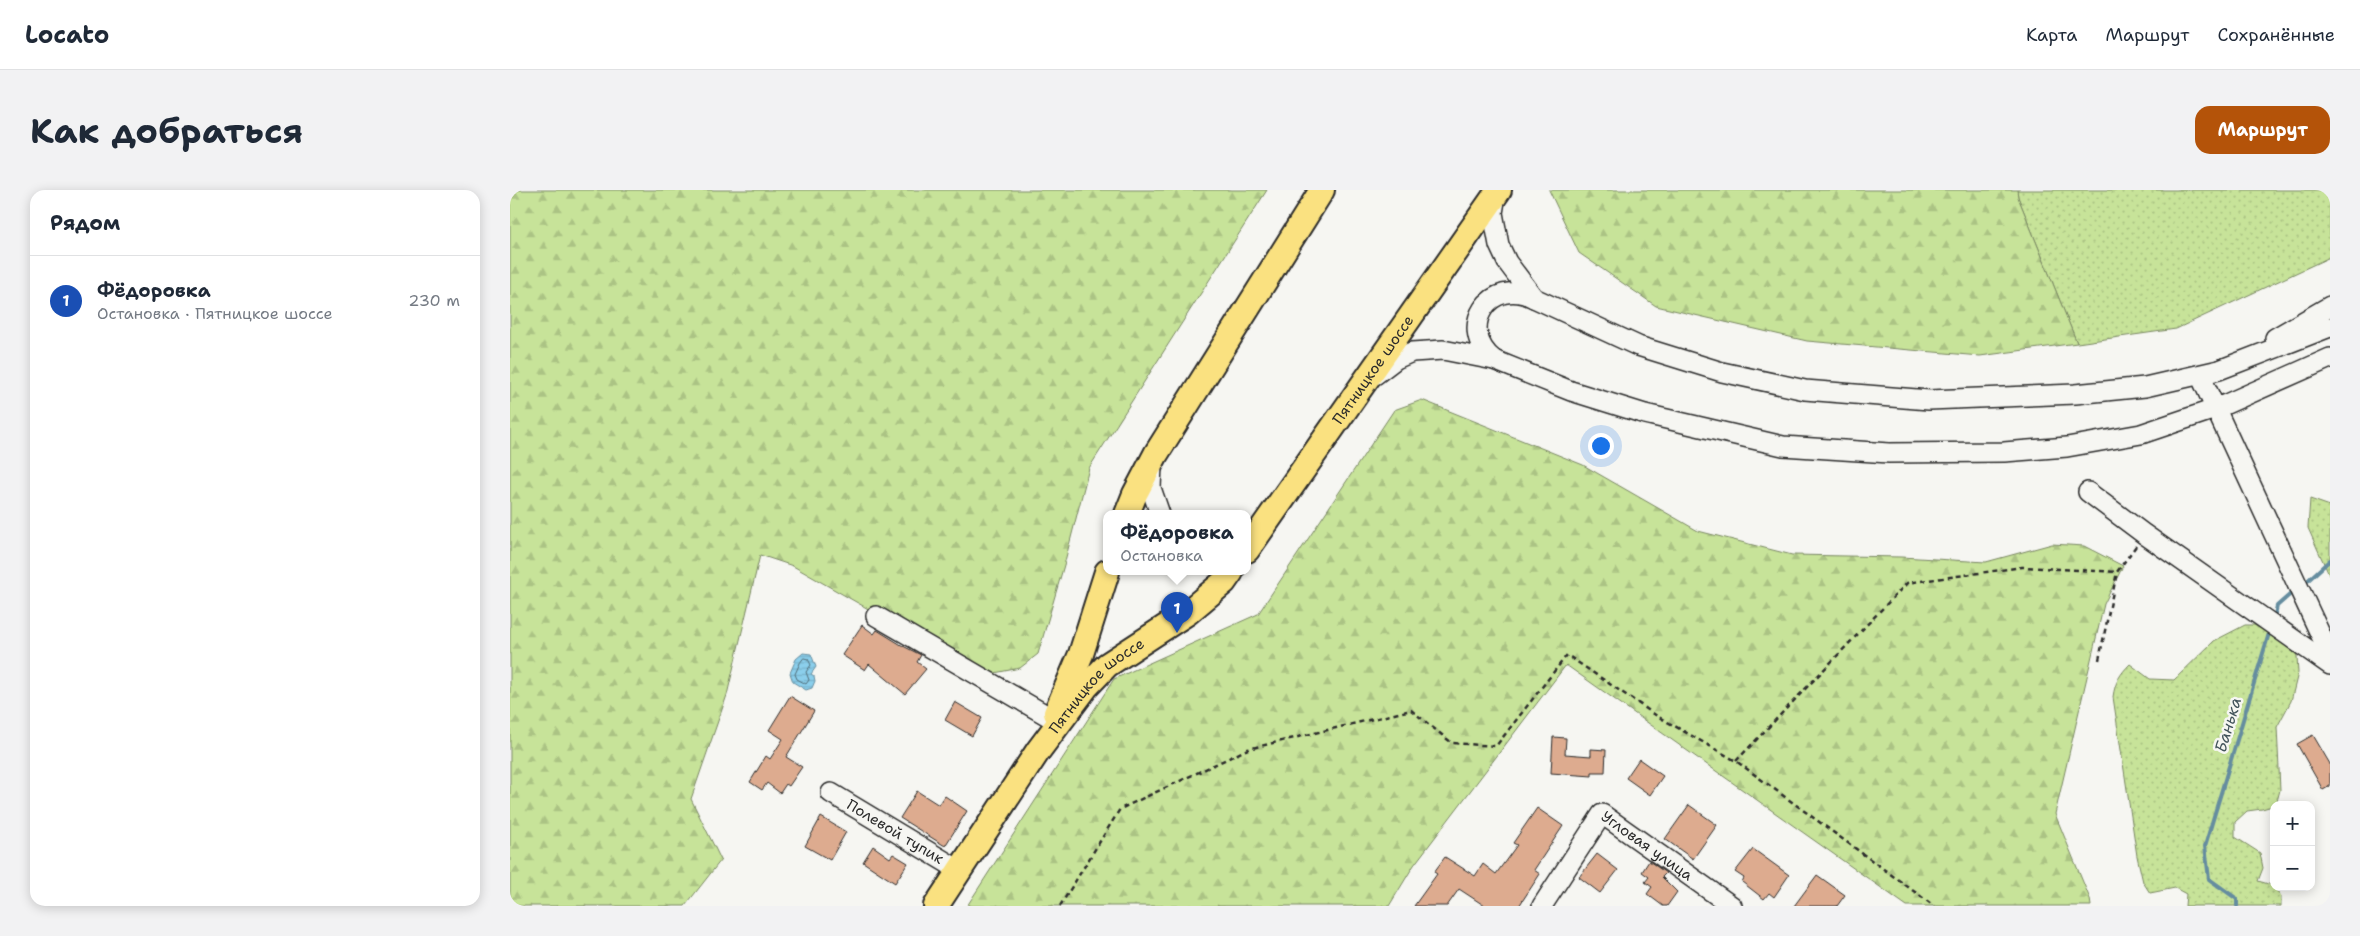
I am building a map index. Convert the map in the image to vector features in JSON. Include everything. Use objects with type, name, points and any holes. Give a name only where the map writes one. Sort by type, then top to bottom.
[{"type":"main road","points":[[1129,510],[1156,454],[1322,190]]},
{"type":"main road","name":"Пятницкое шоссе","points":[[1251,545],[1498,192]]},
{"type":"main road","name":"Пятницкое шоссе","points":[[1038,751],[1081,654],[1106,575]]},
{"type":"main road","name":"Пятницкое шоссе","points":[[936,906],[1038,751],[1086,687],[1106,665],[1187,613],[1224,582],[1229,575]]},
{"type":"street","points":[[1498,192],[1493,213],[1498,245],[1507,262],[1534,298]]},
{"type":"street","points":[[1494,360],[1483,349],[1477,335],[1478,319],[1485,305],[1504,293],[1520,292],[1638,346],[1722,372],[1805,390],[1928,400],[2084,393],[2146,387],[2219,370],[2330,327]]},
{"type":"street","points":[[2219,370],[2330,306]]},
{"type":"street","points":[[1365,384],[1396,359],[1412,352],[1443,350],[1494,360],[1571,391],[1645,414],[1783,446],[1889,453],[2004,452],[2066,447],[2141,434],[2215,409],[2330,358]]},
{"type":"street","points":[[2200,375],[2330,655]]},
{"type":"street","points":[[1156,454],[1152,465],[1150,488],[1158,510]]},
{"type":"street","points":[[2088,492],[2144,534],[2330,665]]},
{"type":"street","points":[[1251,535],[1269,521]]},
{"type":"street","points":[[876,616],[1053,719]]},
{"type":"street","name":"Полевой тупик","points":[[830,793],[959,870]]},
{"type":"street","name":"Угловая улица","points":[[1542,906],[1602,814],[1732,906]]},
{"type":"path","points":[[2099,660],[2117,572],[2144,534]]},
{"type":"path","points":[[1736,761],[1907,583],[2022,566],[2117,572]]},
{"type":"path","points":[[1060,906],[1120,809],[1248,748],[1411,710],[1452,743],[1496,746],[1567,655],[1658,716],[1736,761],[1934,906]]},
{"type":"green space","points":[[510,190],[1267,190],[1089,468],[1064,565],[1038,654],[1020,668],[984,675],[793,566],[760,555],[727,695],[691,799],[721,860],[685,906],[510,906]]},
{"type":"green space","points":[[1549,190],[2017,190],[2018,197],[2077,343],[1980,356],[1807,341],[1656,306],[1579,253]]},
{"type":"green space","points":[[2017,190],[2330,190],[2330,257],[2176,329],[2077,343],[2018,197]]},
{"type":"green space","points":[[1422,400],[1583,465],[1698,531],[1792,555],[1901,557],[1986,562],[2052,544],[2084,546],[2123,566],[2104,604],[2055,814],[2090,899],[2091,906],[1907,906],[1566,665],[1414,865],[1389,906],[967,906],[1114,679],[1258,614],[1394,410]]},
{"type":"green space","points":[[2310,499],[2330,506],[2330,577],[2308,528]]},
{"type":"green space","points":[[2245,625],[2254,625],[2290,644],[2297,656],[2298,673],[2291,701],[2277,727],[2280,790],[2277,801],[2270,801],[2270,807],[2247,811],[2235,822],[2235,837],[2260,853],[2263,868],[2258,881],[2270,884],[2270,891],[2277,891],[2281,896],[2281,906],[2185,906],[2186,894],[2175,888],[2150,893],[2143,882],[2137,856],[2113,697],[2115,687],[2123,671],[2130,664],[2150,679],[2174,680],[2214,641]]},
{"type":"water","points":[[803,653],[811,654],[816,667],[811,674],[814,676],[815,681],[812,688],[806,690],[793,682],[790,673],[796,659]]},
{"type":"building","points":[[862,625],[874,634],[877,630],[921,655],[917,662],[926,669],[905,694],[869,664],[865,670],[842,655]]},
{"type":"building","points":[[790,696],[814,711],[786,757],[802,767],[789,786],[786,784],[780,793],[767,783],[762,790],[750,782],[766,756],[770,759],[783,739],[769,730]]},
{"type":"building","points":[[955,702],[982,718],[972,736],[945,720]]},
{"type":"building","points":[[2313,735],[2330,764],[2330,786],[2323,790],[2297,744]]},
{"type":"building","points":[[1553,737],[1566,738],[1565,754],[1591,756],[1591,749],[1606,750],[1605,772],[1592,772],[1592,776],[1551,773]]},
{"type":"building","points":[[1639,759],[1663,776],[1650,795],[1626,778]]},
{"type":"building","points":[[917,791],[939,805],[945,796],[967,811],[945,846],[900,818]]},
{"type":"building","points":[[1689,805],[1717,825],[1693,859],[1665,839]]},
{"type":"building","points":[[1537,808],[1563,826],[1534,870],[1540,874],[1519,906],[1485,906],[1459,889],[1447,906],[1414,906],[1437,874],[1434,872],[1445,857],[1475,876],[1483,864],[1496,874],[1517,845],[1513,843]]},
{"type":"building","points":[[821,817],[846,832],[830,860],[805,846]]},
{"type":"building","points":[[873,846],[890,858],[893,854],[908,863],[895,883],[863,862]]},
{"type":"building","points":[[1753,849],[1789,875],[1774,897],[1769,893],[1764,899],[1742,882],[1744,878],[1735,872]]},
{"type":"building","points":[[1597,854],[1618,870],[1600,893],[1579,877]]},
{"type":"building","points":[[1649,861],[1666,873],[1662,877],[1677,892],[1667,906],[1663,906],[1647,894],[1652,887],[1645,882],[1649,877],[1642,872]]},
{"type":"building","points":[[1817,875],[1845,895],[1837,906],[1794,906]]},
{"type":"waterway","name":"Банька","points":[[2304,584],[2330,560]]},
{"type":"waterway","name":"Банька","points":[[2274,619],[2277,606],[2294,591]]},
{"type":"waterway","name":"Банька","points":[[2237,906],[2237,899],[2209,879],[2205,846],[2270,630]]},
{"type":"place","name":"Фёдоровка","points":[[1177,633]]}]
